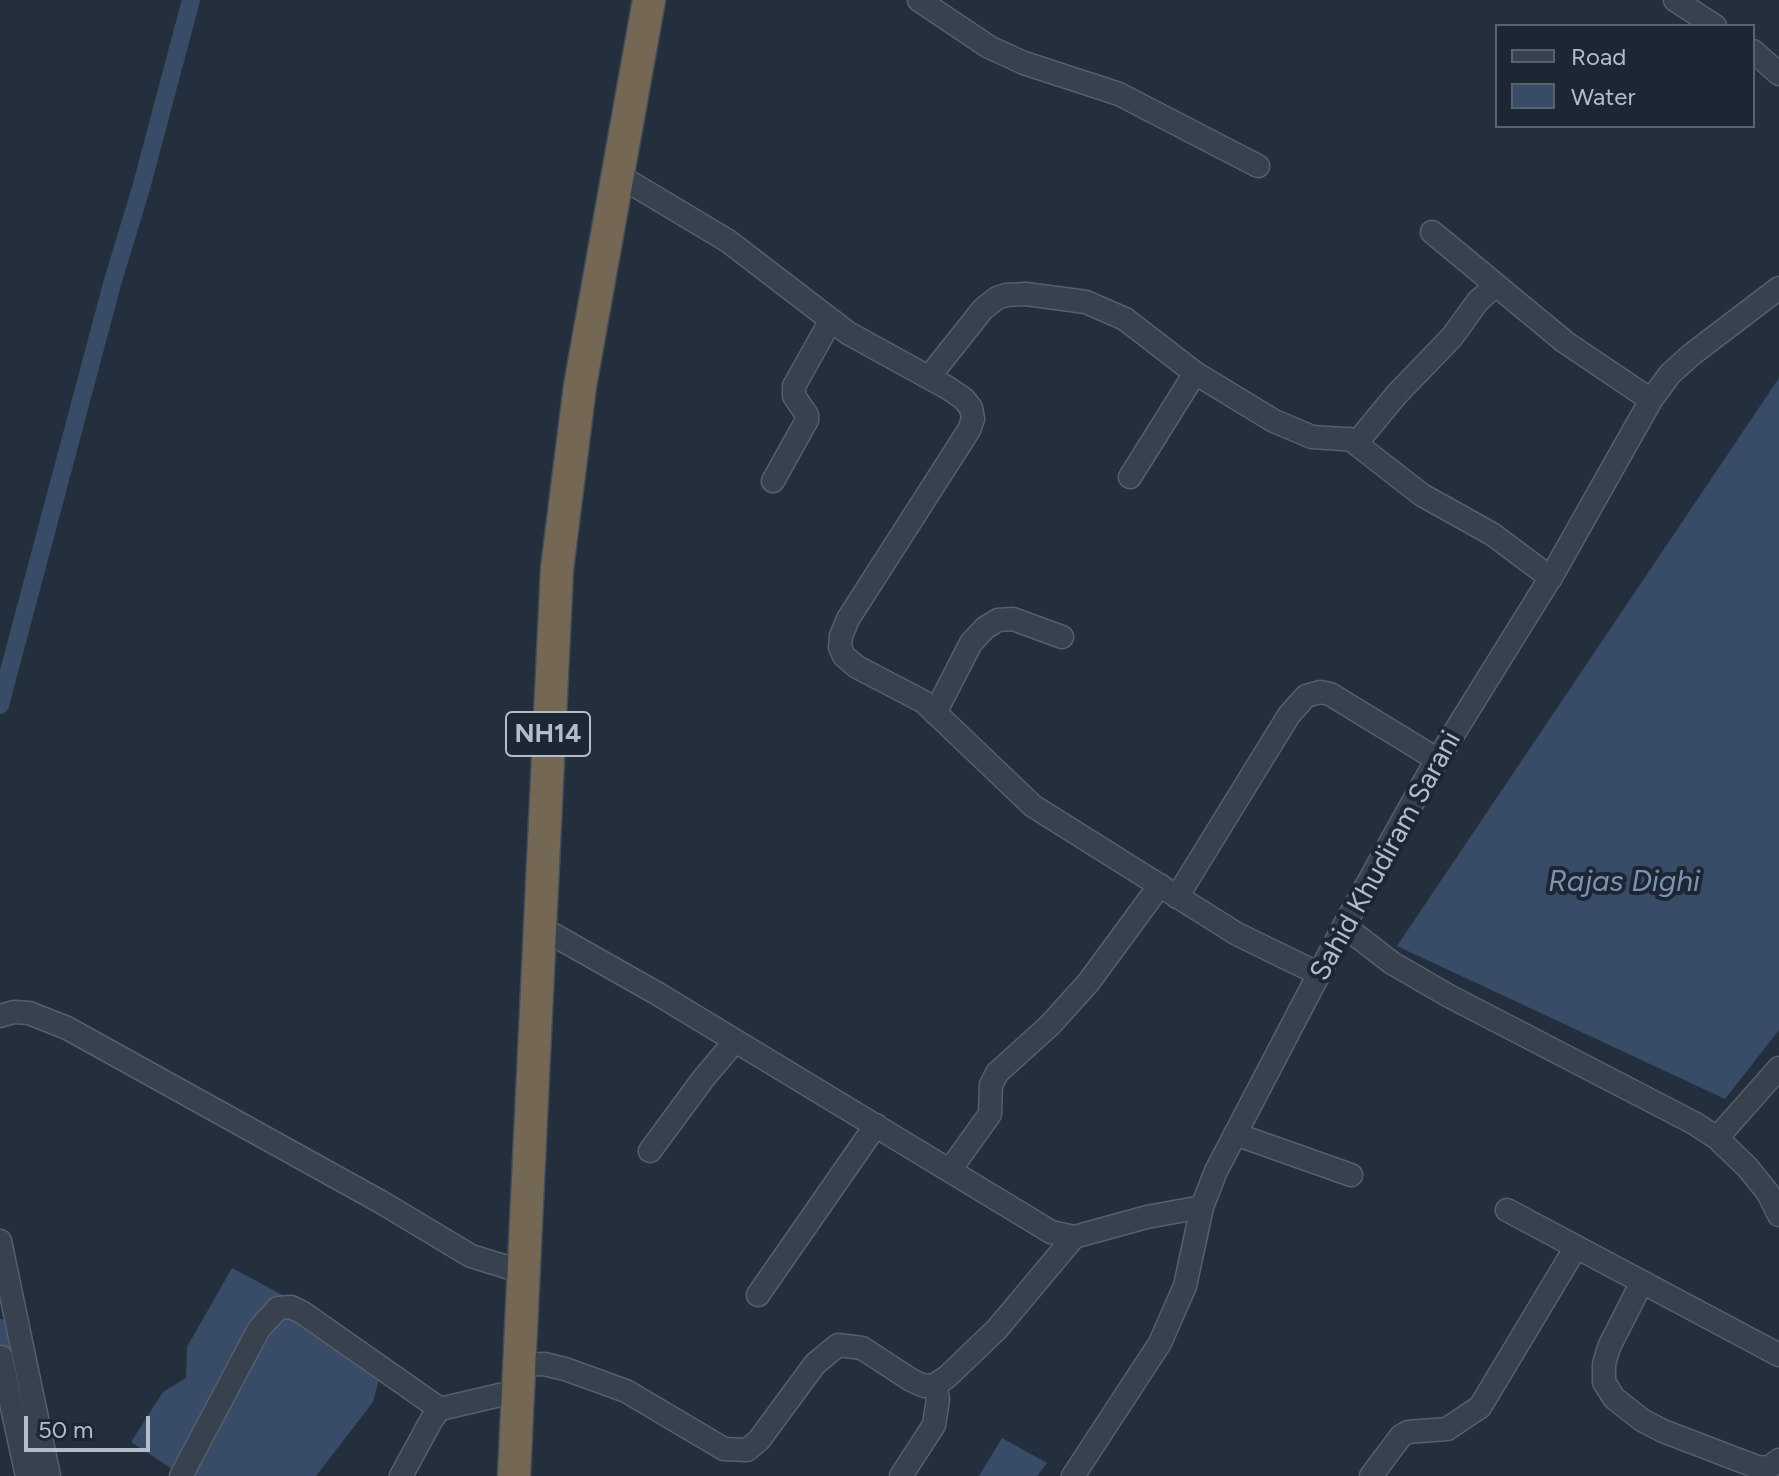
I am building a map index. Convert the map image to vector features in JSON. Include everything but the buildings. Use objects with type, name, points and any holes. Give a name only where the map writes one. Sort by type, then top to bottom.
[{"type":"highway","name":"NH14","points":[[514,1476],[557,569],[580,386],[649,0]]},
{"type":"street","points":[[919,0],[989,47],[1035,67],[1119,94],[1258,166]]},
{"type":"street","points":[[1675,0],[1712,24]]},
{"type":"street","points":[[1755,53],[1779,74]]},
{"type":"street","points":[[616,174],[728,241],[867,345],[929,377],[964,399],[971,408],[973,419],[969,430],[848,619],[840,647],[844,656],[857,667],[913,694],[1033,806],[1237,934],[1319,974]]},
{"type":"street","points":[[1432,232],[1565,342],[1651,400]]},
{"type":"street","points":[[929,377],[983,309],[1006,295],[1026,294],[1086,302],[1125,319],[1195,373],[1274,421],[1301,434],[1359,440],[1397,394],[1452,337],[1478,301],[1495,286]]},
{"type":"street","name":"Sahid Khudiram Sarani","points":[[1073,1476],[1160,1343],[1185,1286],[1202,1207],[1212,1180],[1344,926],[1438,760],[1551,578],[1651,400],[1670,374],[1691,355],[1779,288]]},
{"type":"street","points":[[773,481],[807,420],[794,396],[794,386],[831,320]]},
{"type":"street","points":[[1130,477],[1195,373]]},
{"type":"street","points":[[1350,439],[1422,495],[1492,534],[1551,578]]},
{"type":"street","points":[[935,713],[971,643],[998,620],[1013,619],[1062,637]]},
{"type":"street","points":[[950,1170],[990,1114],[991,1085],[997,1073],[1050,1025],[1169,891],[1289,715],[1306,696],[1320,692],[1330,694],[1438,760]]},
{"type":"street","points":[[538,926],[1051,1232],[1074,1237],[1147,1217],[1202,1207]]},
{"type":"street","points":[[1344,926],[1381,956],[1437,989],[1717,1138],[1773,1187],[1779,1215]]},
{"type":"street","points":[[0,1016],[14,1012],[29,1013],[67,1028],[381,1202],[471,1256],[523,1272]]},
{"type":"street","points":[[650,1151],[735,1041]]},
{"type":"street","points":[[1717,1138],[1779,1068]]},
{"type":"street","points":[[758,1295],[876,1125]]},
{"type":"street","points":[[1235,1134],[1351,1175]]},
{"type":"street","points":[[1507,1210],[1779,1355]]},
{"type":"street","points":[[401,1476],[440,1409],[518,1378],[544,1364],[626,1391],[724,1449],[736,1450],[747,1450],[759,1440],[815,1364],[838,1345],[862,1348],[911,1380],[924,1386],[935,1385],[997,1329],[1074,1237]]},
{"type":"street","points":[[0,1241],[49,1476]]},
{"type":"street","points":[[1371,1476],[1401,1436],[1408,1432],[1447,1429],[1480,1407],[1576,1247]]},
{"type":"street","points":[[1642,1282],[1609,1347],[1604,1364],[1604,1382],[1614,1398],[1642,1420],[1663,1431],[1744,1462],[1768,1468],[1779,1460]]},
{"type":"street","points":[[181,1476],[259,1329],[278,1308],[291,1307],[303,1313],[440,1409]]},
{"type":"street","points":[[1,1357],[27,1476]]},
{"type":"street","points":[[901,1476],[934,1425],[938,1399],[935,1385]]},
{"type":"water","name":"Rajas Dighi","points":[[1779,378],[1779,1030],[1725,1099],[1397,946]]},
{"type":"water","points":[[232,1268],[305,1307],[383,1363],[373,1402],[316,1476],[183,1476],[131,1442],[163,1392],[186,1378],[187,1347]]},
{"type":"water","points":[[1002,1438],[1047,1463],[1037,1476],[979,1476]]},
{"type":"waterway","points":[[0,705],[191,0]]},
{"type":"waterway","points":[[0,1328],[9,1368]]}]
